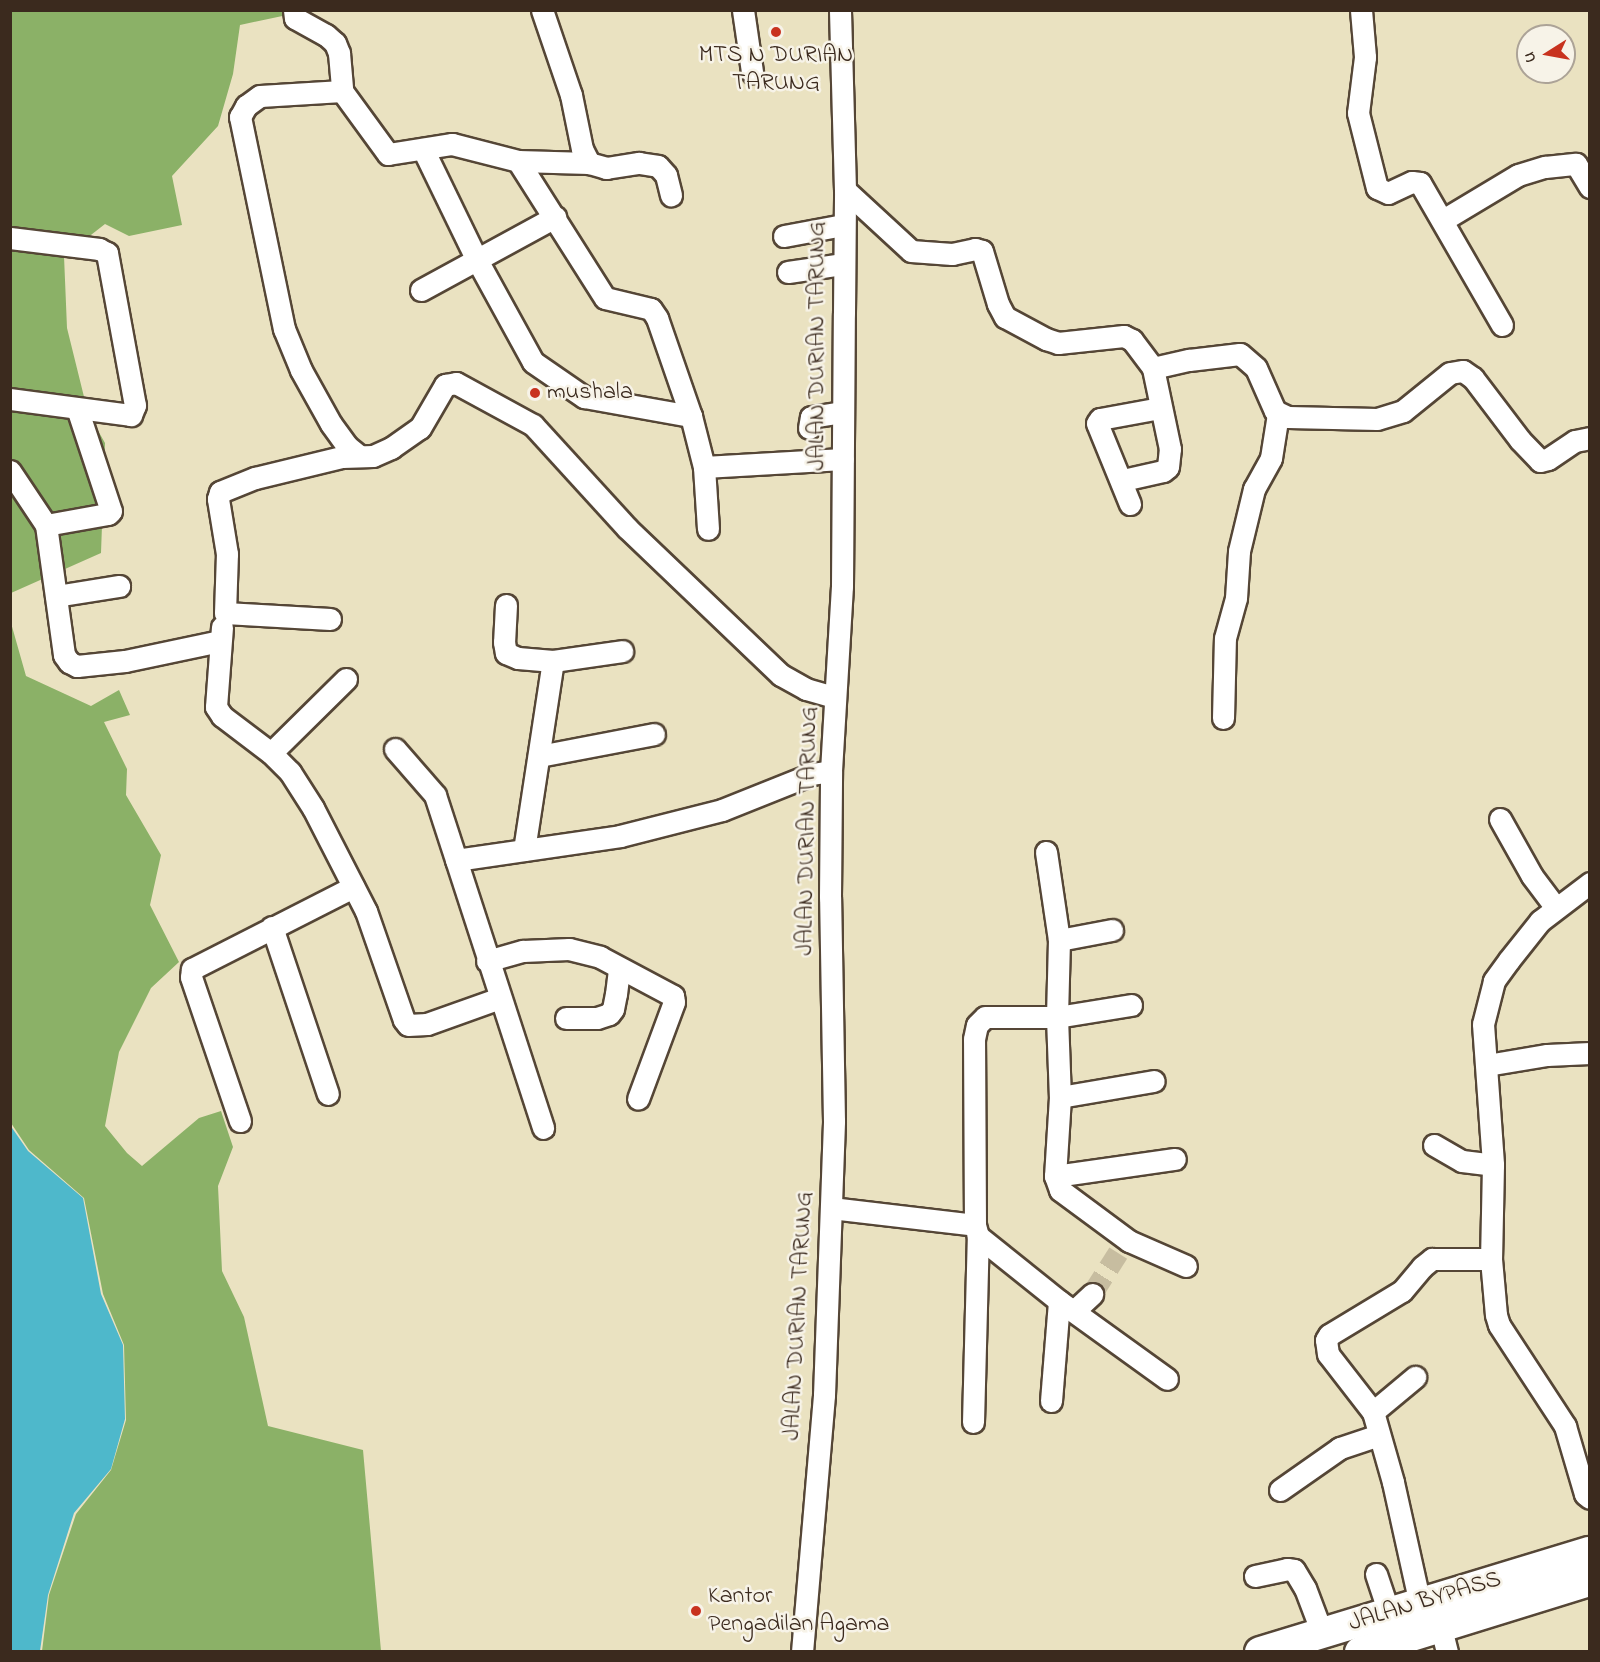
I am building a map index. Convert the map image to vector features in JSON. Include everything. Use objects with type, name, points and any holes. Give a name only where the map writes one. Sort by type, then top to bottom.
[{"type":"highway","name":"JALAN BYPASS","points":[[1264,1651],[1590,1552]]},
{"type":"highway","points":[[1360,1652],[1444,1640],[1590,1581]]},
{"type":"street","points":[[294,10],[295,18],[335,43],[339,53],[342,91],[385,152],[391,154],[452,144],[518,161],[589,163],[606,168],[639,163],[658,166],[666,175],[671,195]]},
{"type":"street","points":[[542,10],[571,95],[582,149],[589,163]]},
{"type":"street","points":[[743,10],[752,72]]},
{"type":"street","name":"JALAN DURIAN TARUNG","points":[[802,1652],[824,1395],[835,1077],[830,897],[831,771],[842,586],[845,190],[840,10]]},
{"type":"street","points":[[1361,10],[1365,57],[1358,113],[1377,188],[1388,193],[1418,181],[1443,220],[1502,325]]},
{"type":"street","points":[[342,91],[260,96],[246,106],[240,117],[284,329],[301,370],[331,424],[347,446],[358,455]]},
{"type":"street","points":[[423,149],[477,260],[532,362],[584,397],[691,416]]},
{"type":"street","points":[[518,161],[605,298],[651,309],[657,318],[672,367],[691,416],[704,467],[708,529]]},
{"type":"street","points":[[1443,220],[1518,175],[1545,167],[1576,164],[1590,187]]},
{"type":"street","points":[[845,190],[911,251],[952,254],[975,249],[982,250],[998,304],[1005,317],[1014,324],[1058,343],[1124,336],[1132,340],[1153,368],[1170,448],[1168,467],[1163,471],[1123,480]]},
{"type":"street","points":[[422,290],[555,217]]},
{"type":"street","points":[[784,236],[843,225]]},
{"type":"street","points":[[10,238],[99,249],[107,253],[135,405],[131,415],[10,399]]},
{"type":"street","points":[[788,272],[843,264]]},
{"type":"street","points":[[1153,368],[1189,360],[1240,354],[1256,368],[1278,414],[1270,458],[1254,489],[1238,556],[1236,598],[1225,638],[1223,718]]},
{"type":"street","points":[[1278,414],[1377,419],[1403,411],[1450,373],[1463,371],[1473,378],[1536,459],[1544,461],[1575,441],[1590,438]]},
{"type":"street","points":[[500,998],[427,1024],[408,1025],[404,1020],[366,911],[313,808],[290,772],[272,753],[218,711],[215,702],[220,641],[225,613],[227,554],[218,499],[220,492],[255,478],[342,457],[373,456],[391,448],[411,436],[428,416],[445,385],[456,383],[533,426],[627,528],[781,675],[806,689],[834,698]]},
{"type":"street","points":[[46,525],[108,514],[111,511],[77,408]]},
{"type":"street","points":[[1130,504],[1123,480],[1097,423],[1100,419],[1160,408]]},
{"type":"street","points":[[809,428],[811,417],[842,412]]},
{"type":"street","points":[[704,467],[843,459]]},
{"type":"street","points":[[10,471],[46,525],[64,655],[69,662],[77,666],[125,661],[220,641]]},
{"type":"street","points":[[56,596],[119,586]]},
{"type":"street","points":[[506,605],[504,642],[506,653],[518,658],[553,661],[622,651]]},
{"type":"street","points":[[225,613],[330,619]]},
{"type":"street","points":[[524,850],[553,661]]},
{"type":"street","points":[[272,753],[346,679]]},
{"type":"street","points":[[539,756],[654,734]]},
{"type":"street","points":[[395,749],[435,795],[543,1128]]},
{"type":"street","points":[[456,860],[620,836],[665,826],[722,810],[812,774],[831,771]]},
{"type":"street","points":[[1500,819],[1532,876],[1556,908]]},
{"type":"street","points":[[1046,852],[1059,940],[1060,1097],[1055,1176],[1063,1194],[1124,1247],[1186,1266]]},
{"type":"street","points":[[1590,883],[1540,921],[1494,981],[1483,1024],[1493,1165],[1491,1259],[1499,1325],[1565,1426],[1573,1446],[1585,1494],[1590,1498]]},
{"type":"street","points":[[240,1121],[191,972],[196,965],[353,886]]},
{"type":"street","points":[[272,927],[328,1094]]},
{"type":"street","points":[[1059,940],[1112,930]]},
{"type":"street","points":[[487,961],[523,951],[569,949],[600,957],[675,999],[638,1099]]},
{"type":"street","points":[[566,1018],[597,1018],[609,1014],[615,1002],[619,968]]},
{"type":"street","points":[[973,1422],[976,1230],[974,1050],[977,1025],[985,1017],[1058,1017],[1131,1005]]},
{"type":"street","points":[[1487,1065],[1546,1055],[1590,1053]]},
{"type":"street","points":[[1060,1097],[1154,1081]]},
{"type":"street","points":[[1434,1145],[1462,1161],[1493,1165]]},
{"type":"street","points":[[1055,1176],[1175,1159]]},
{"type":"street","points":[[831,1208],[976,1230],[1066,1306],[1167,1379]]},
{"type":"street","points":[[1420,1604],[1373,1412],[1326,1350],[1329,1335],[1402,1292],[1422,1267],[1432,1259],[1491,1259]]},
{"type":"street","points":[[1066,1306],[1092,1294]]},
{"type":"street","points":[[1051,1401],[1066,1306]]},
{"type":"street","points":[[1373,1412],[1415,1377]]},
{"type":"street","points":[[1280,1490],[1340,1448],[1379,1435]]},
{"type":"street","points":[[1255,1576],[1287,1569],[1294,1570],[1305,1588],[1322,1632]]},
{"type":"street","points":[[1376,1574],[1389,1613]]},
{"type":"green space","points":[[11,11],[306,11],[240,25],[233,74],[218,126],[172,176],[182,225],[129,236],[105,224],[64,256],[67,328],[88,413],[105,443],[101,553],[11,593]]},
{"type":"green space","points":[[11,623],[26,676],[91,706],[119,690],[130,715],[104,722],[127,769],[126,795],[161,855],[150,905],[179,962],[151,988],[119,1052],[105,1126],[127,1153],[142,1166],[199,1118],[221,1111],[233,1147],[218,1186],[222,1271],[244,1317],[268,1426],[363,1450],[381,1651],[42,1651],[49,1595],[76,1514],[111,1470],[126,1420],[124,1345],[103,1294],[84,1198],[29,1150],[11,1123]]},
{"type":"water","points":[[10,1125],[28,1151],[83,1198],[101,1294],[123,1345],[125,1419],[111,1469],[74,1513],[48,1595],[40,1651],[11,1651]]},
{"type":"tunnel","points":[[1092,1294],[1118,1253]]},
{"type":"place","name":"MTS N DURIAN TARUNG","points":[[776,32]]},
{"type":"place","name":"mushala","points":[[535,393]]},
{"type":"place","name":"Kantor Pengadilan Agama","points":[[696,1611]]}]
